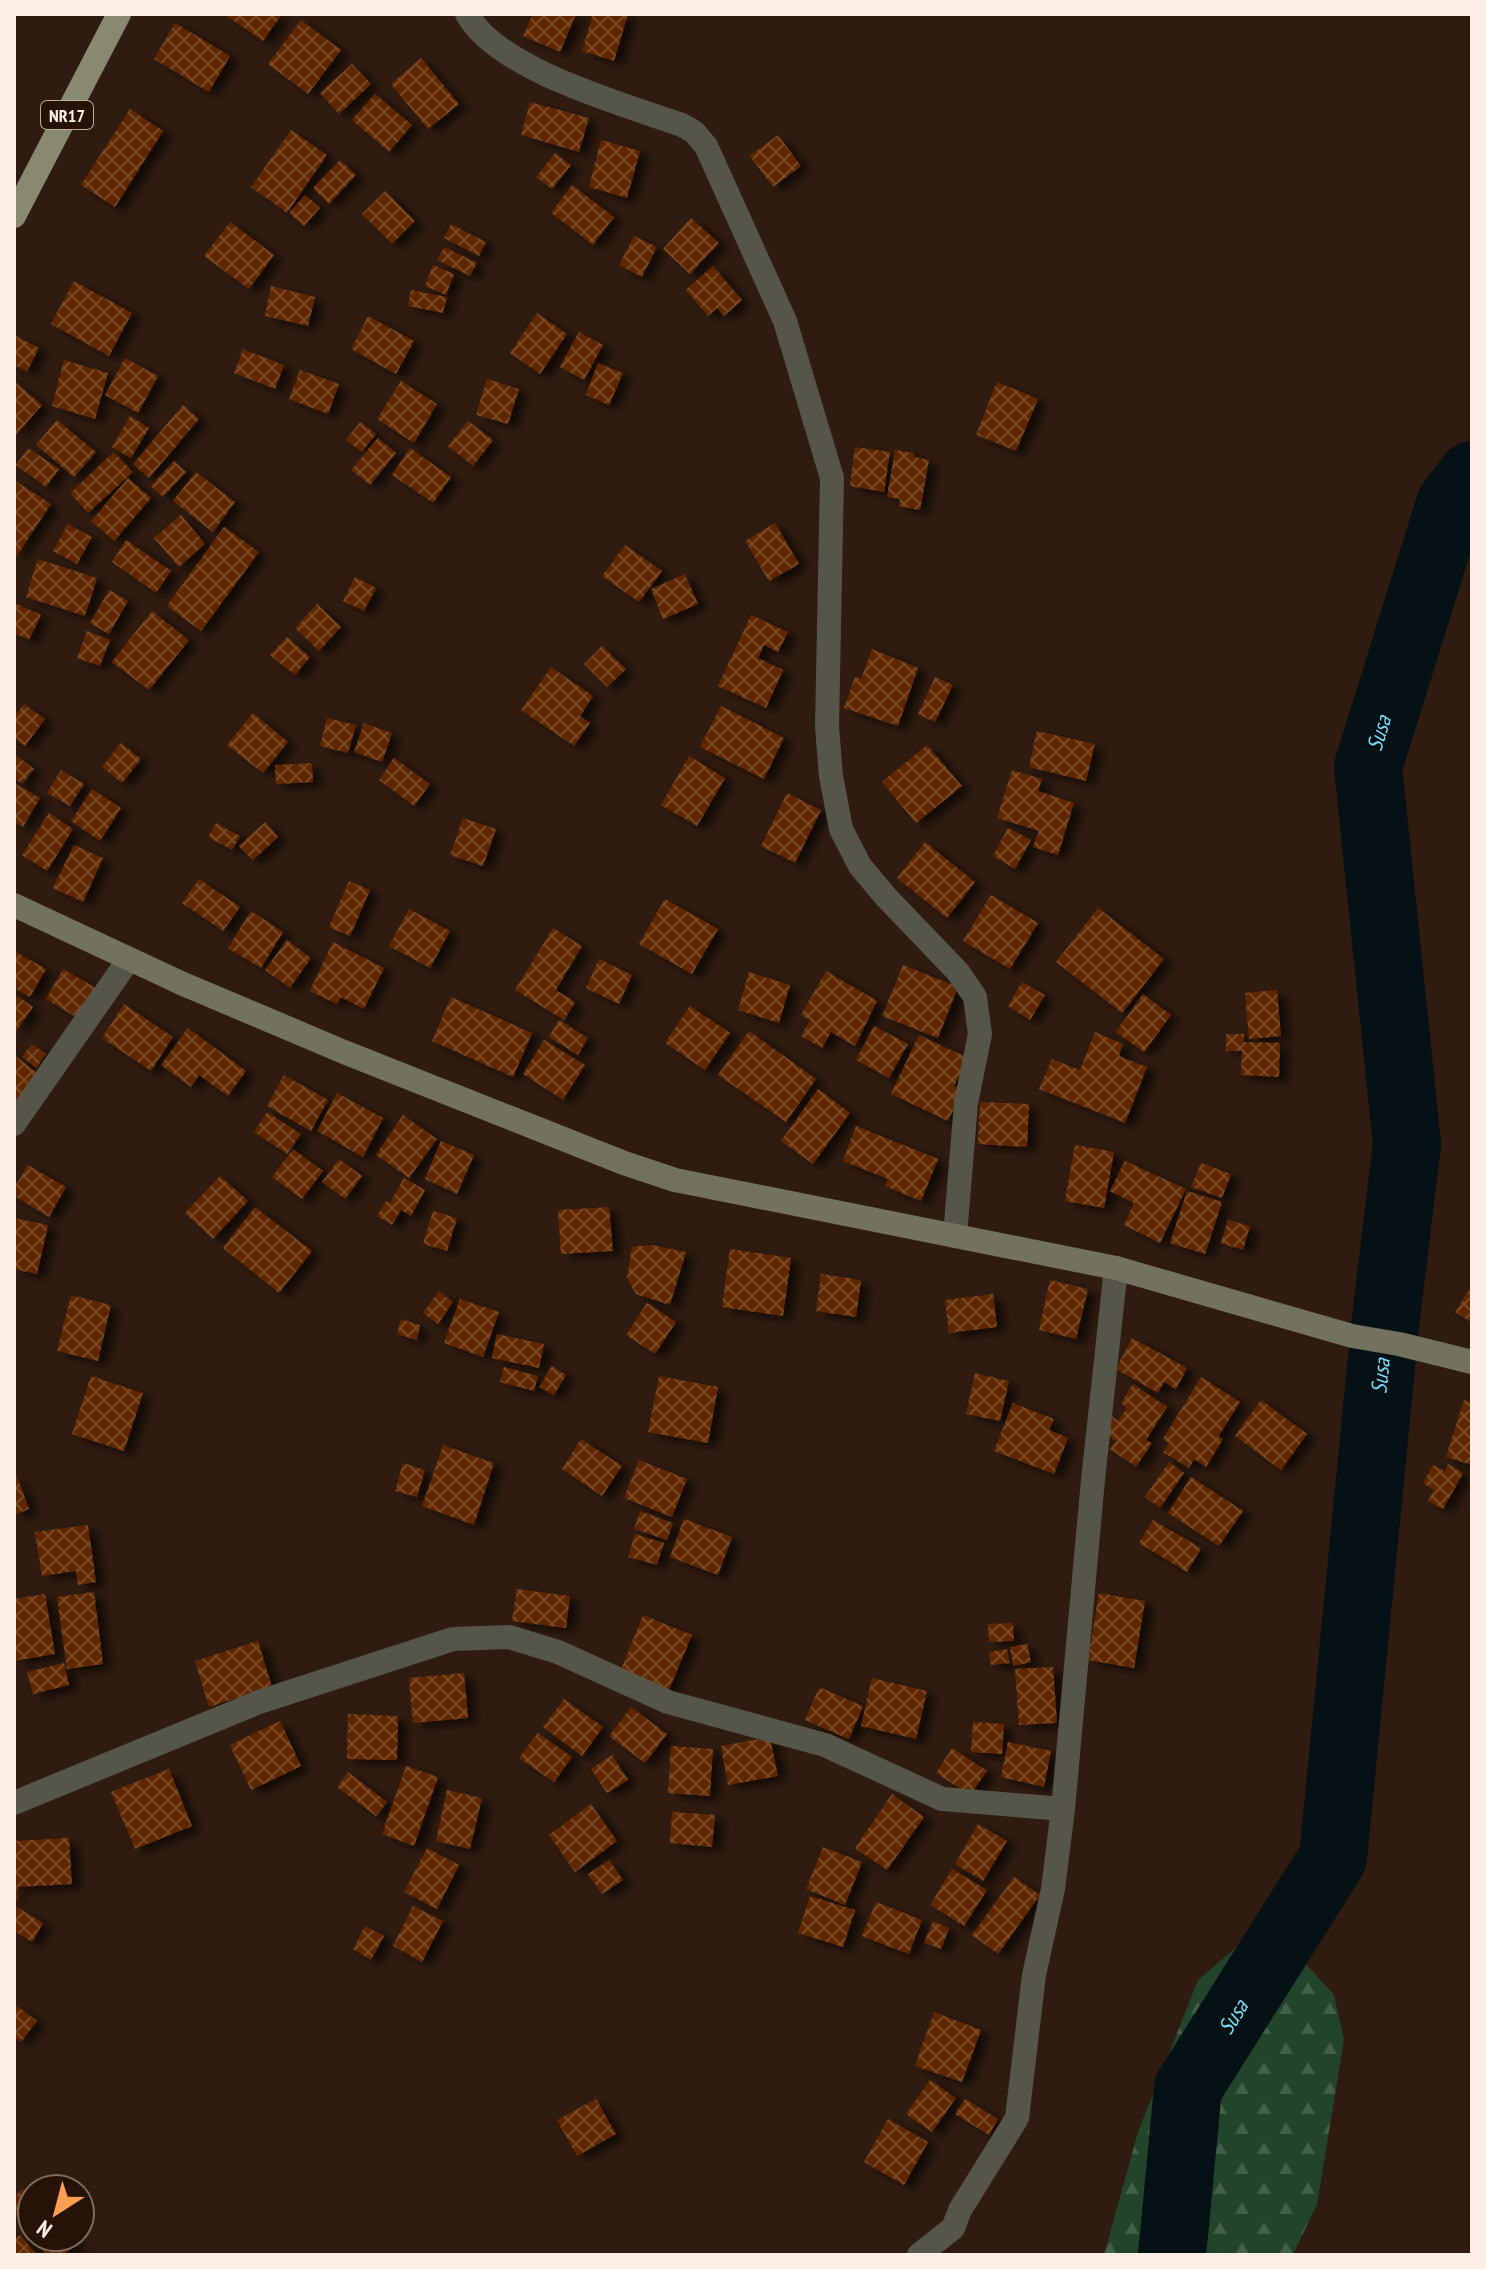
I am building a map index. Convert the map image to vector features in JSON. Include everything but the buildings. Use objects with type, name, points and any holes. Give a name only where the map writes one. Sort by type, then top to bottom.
[{"type":"main road","name":"NR17","points":[[14,216],[119,14]]},
{"type":"main road","points":[[14,905],[129,959],[344,1052],[624,1163],[675,1180],[1116,1268],[1352,1336],[1472,1362]]},
{"type":"street","points":[[467,14],[472,23],[499,48],[560,82],[694,132],[706,146],[785,321],[832,478],[827,727],[831,776],[841,829],[860,866],[958,972],[975,997],[980,1034],[966,1103],[955,1236]]},
{"type":"street","points":[[14,1124],[129,959]]},
{"type":"street","points":[[919,2255],[953,2228],[960,2210],[1017,2118],[1034,1975],[1053,1889],[1063,1809],[1116,1268]]},
{"type":"street","points":[[14,1803],[259,1702],[453,1639],[509,1637],[558,1652],[668,1702],[825,1745],[942,1799],[1063,1809]]},
{"type":"green space","points":[[1267,1921],[1334,1995],[1344,2040],[1317,2204],[1293,2255],[1104,2255],[1138,2132],[1198,1980]]},
{"type":"waterway","name":"Susa","points":[[1172,2255],[1188,2088],[1333,1858],[1385,1326],[1407,1144],[1368,767],[1450,504],[1472,475]]}]
